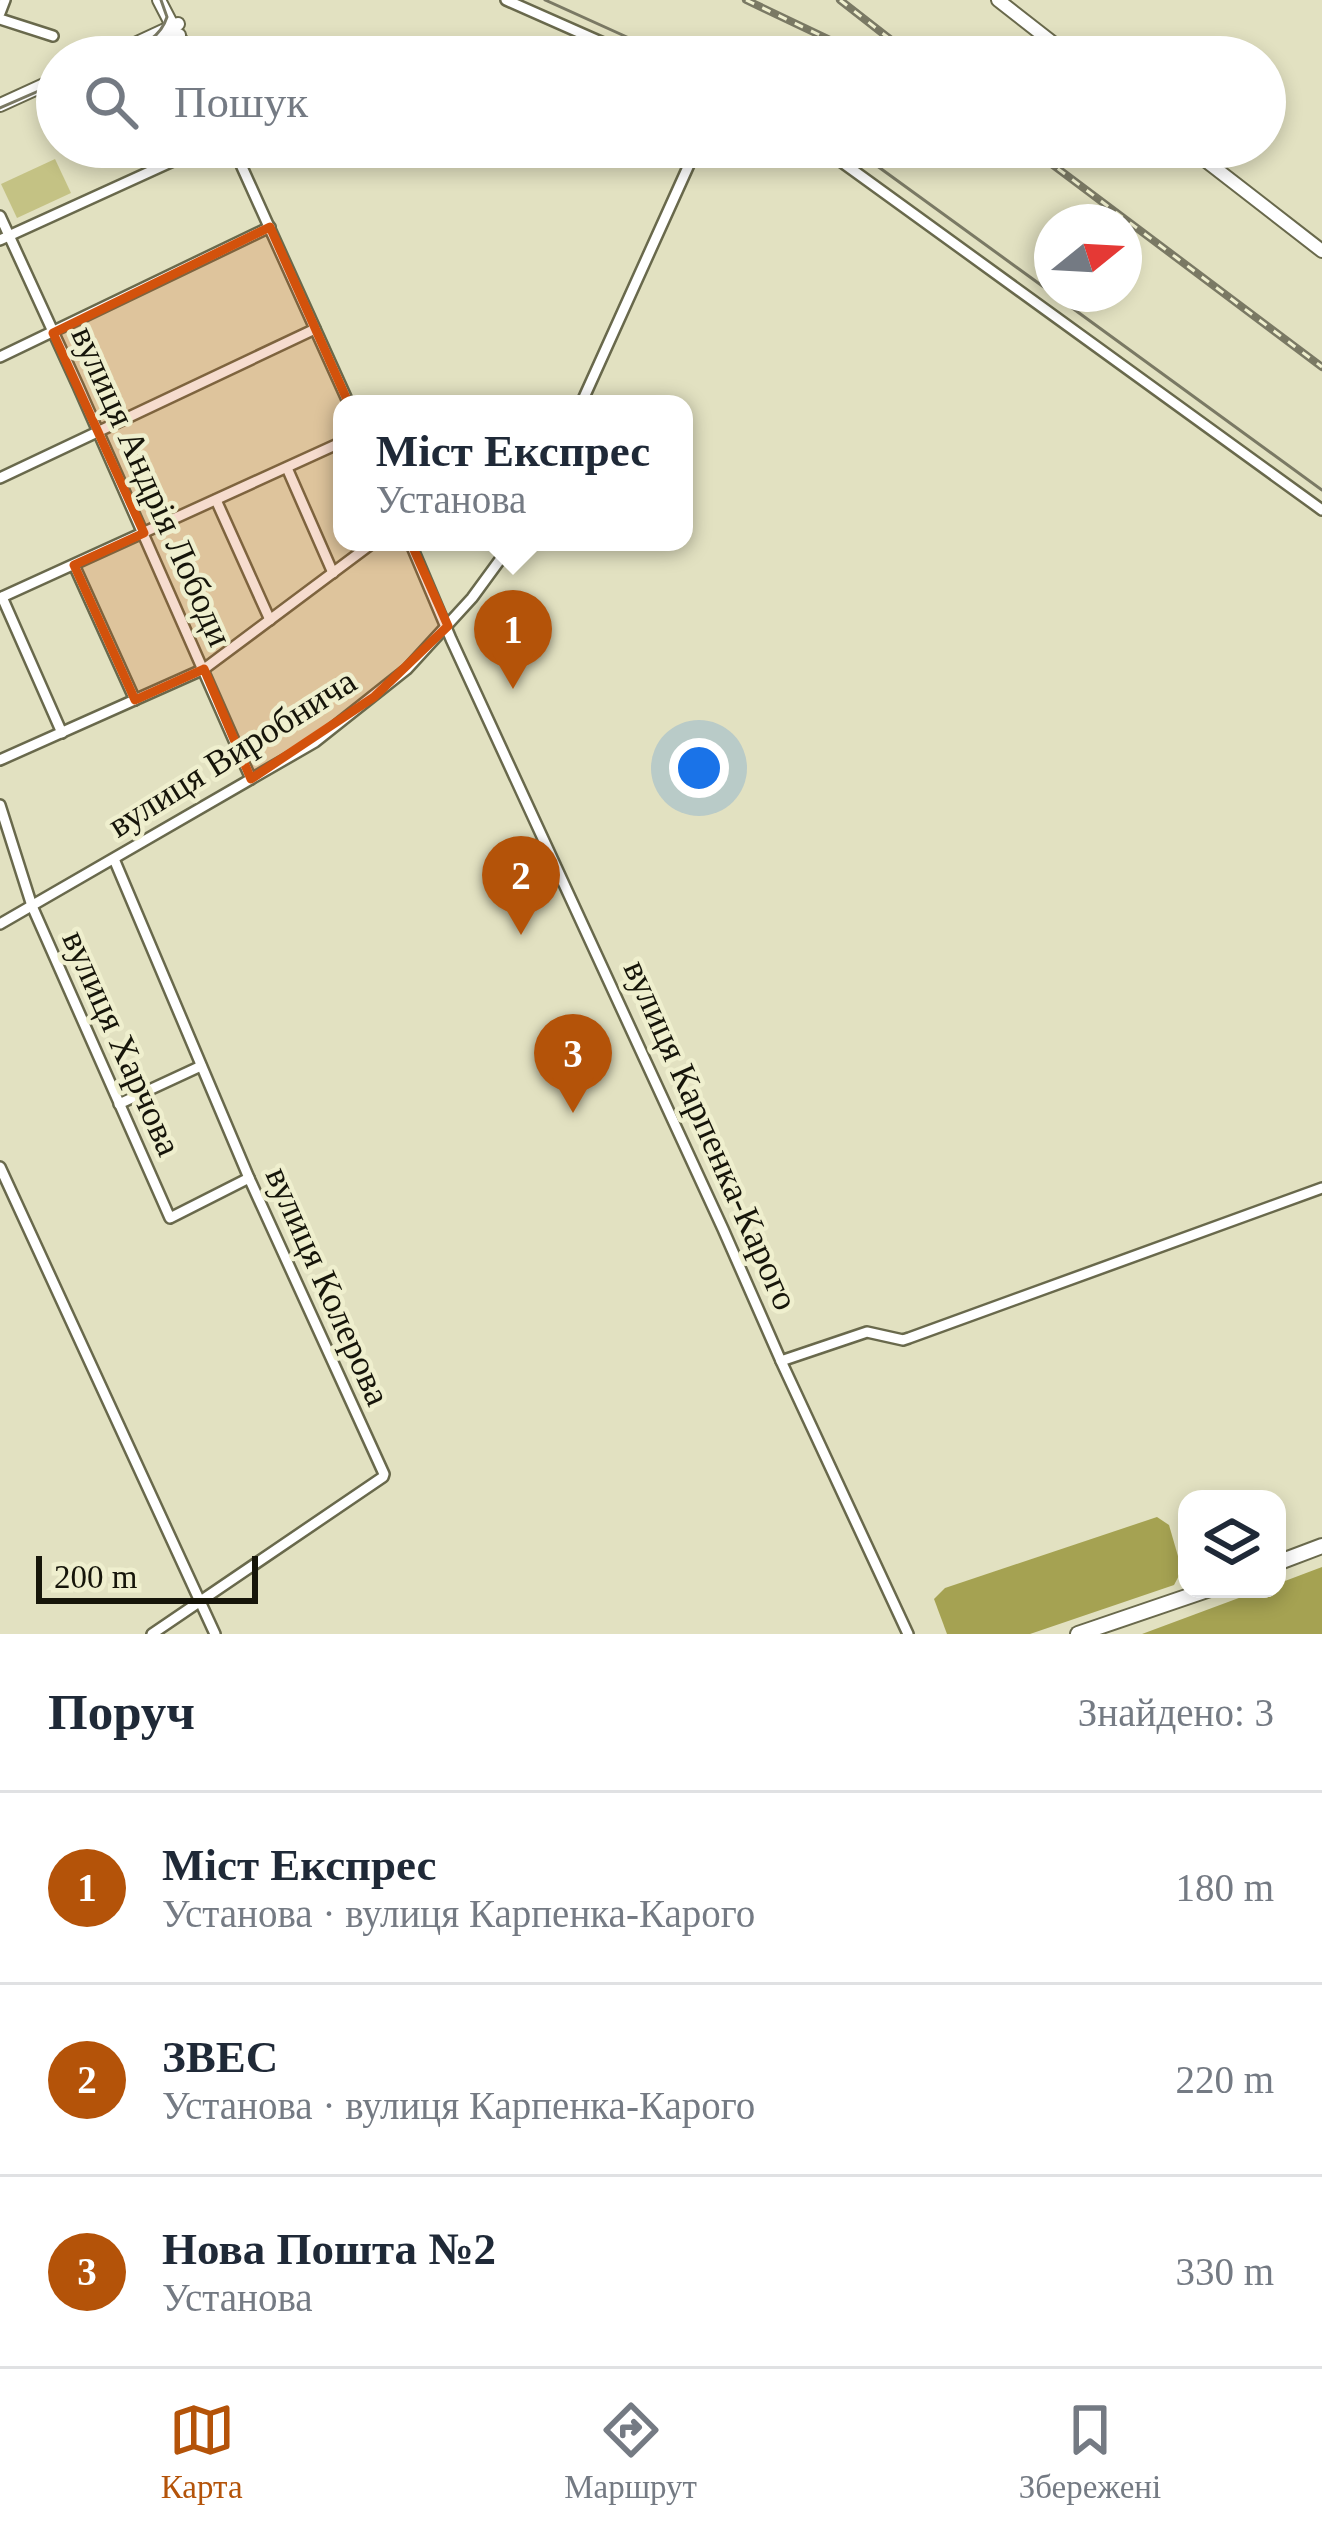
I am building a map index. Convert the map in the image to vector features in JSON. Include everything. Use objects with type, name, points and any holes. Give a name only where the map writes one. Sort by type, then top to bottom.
[{"type":"highway","points":[[1286,1560],[1322,1546]]},
{"type":"highway","points":[[1078,1634],[1184,1598]]},
{"type":"main road","points":[[159,0],[176,29]]},
{"type":"main road","points":[[168,0],[176,29]]},
{"type":"main road","points":[[998,0],[1044,36]]},
{"type":"main road","points":[[158,36],[176,29]]},
{"type":"main road","points":[[164,36],[176,29]]},
{"type":"main road","points":[[0,109],[36,90]]},
{"type":"main road","points":[[0,109],[36,96]]},
{"type":"main road","points":[[1215,168],[1322,251]]},
{"type":"street","points":[[5,0],[0,16],[53,36]]},
{"type":"street","points":[[506,0],[587,36]]},
{"type":"street","points":[[176,29],[180,36]]},
{"type":"street","points":[[4,238],[158,168]]},
{"type":"street","points":[[243,168],[345,395]]},
{"type":"street","points":[[585,395],[688,168]]},
{"type":"street","points":[[850,168],[1322,509]]},
{"type":"street","name":"вулиця Андрія Лободи","points":[[0,216],[4,238],[53,333],[251,779]]},
{"type":"street","points":[[0,357],[270,227]]},
{"type":"street","points":[[0,478],[315,329]]},
{"type":"street","points":[[62,733],[1,597],[333,446]]},
{"type":"street","points":[[287,468],[333,573]]},
{"type":"street","points":[[216,500],[270,620]]},
{"type":"street","points":[[0,760],[205,669],[362,551]]},
{"type":"street","name":"вулиця Карпенка-Карого","points":[[414,551],[781,1361],[867,1332],[903,1340],[1322,1188]]},
{"type":"street","name":"вулиця Виробнича","points":[[0,924],[315,742],[407,669],[472,598],[506,551]]},
{"type":"street","points":[[74,565],[135,700]]},
{"type":"street","name":"вулиця Харчова","points":[[0,805],[32,906],[170,1218],[249,1178]]},
{"type":"street","name":"вулиця Колерова","points":[[114,859],[249,1178],[385,1474],[152,1634]]},
{"type":"street","points":[[119,1104],[201,1066]]},
{"type":"street","points":[[0,1167],[215,1634]]},
{"type":"street","points":[[781,1361],[908,1634]]},
{"type":"highlighted area","points":[[270,227],[448,626],[374,697],[251,779],[204,669],[135,700],[74,565],[144,533],[53,333]]},
{"type":"shaded area","points":[[36,168],[59,168],[71,193],[17,218],[1,184]]},
{"type":"shaded area","points":[[1157,1517],[1169,1525],[1178,1556],[1174,1585],[1030,1634],[947,1634],[934,1599],[945,1588]]},
{"type":"shaded area","points":[[1322,1567],[1322,1634],[1142,1634],[1239,1598],[1286,1598],[1286,1581]]},
{"type":"tram line","points":[[154,36],[167,17],[161,0]]},
{"type":"tram line","points":[[545,0],[625,36]]},
{"type":"tram line","points":[[0,108],[36,92]]},
{"type":"tram line","points":[[880,168],[1034,280]]},
{"type":"tram line","points":[[1078,312],[1322,490]]},
{"type":"railway","points":[[746,0],[822,36]]},
{"type":"railway","points":[[840,0],[886,36]]},
{"type":"railway","points":[[1057,168],[1322,367]]},
{"type":"place","name":"Мiст Експрес","points":[[513,689]]},
{"type":"place","name":"ЗВЕС","points":[[521,935]]},
{"type":"place","name":"Нова Пошта №2","points":[[573,1113]]}]
